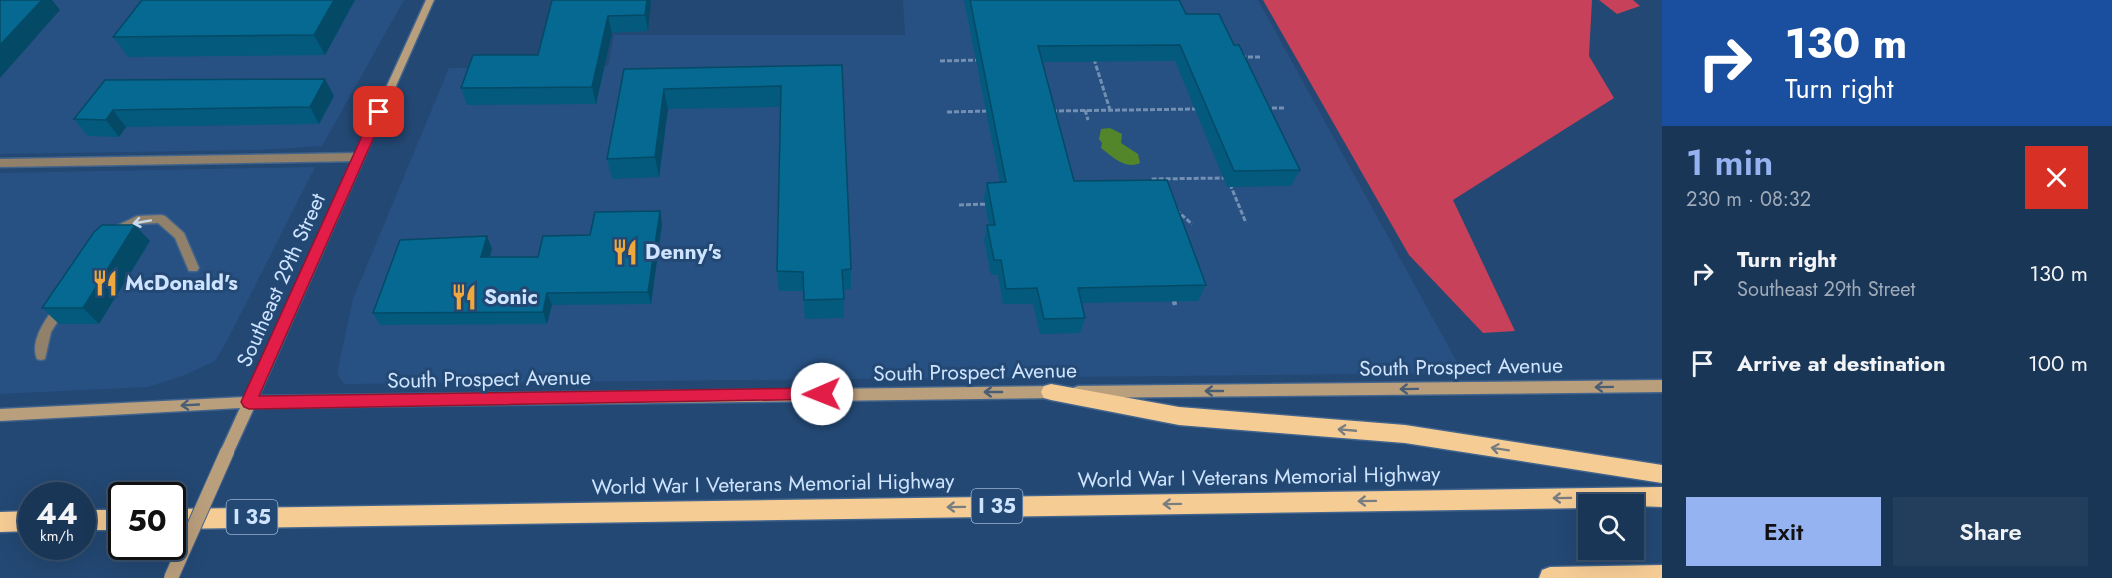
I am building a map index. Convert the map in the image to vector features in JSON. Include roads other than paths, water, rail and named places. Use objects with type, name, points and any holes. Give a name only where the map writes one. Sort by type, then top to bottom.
[{"type":"highway","points":[[1051,392],[1179,416],[1405,434],[1662,474]]},
{"type":"highway","name":"World War I Veterans Memorial Highway","points":[[186,519],[1662,497]]},
{"type":"highway","points":[[0,522],[18,521]]},
{"type":"highway","points":[[1550,578],[1662,576]]},
{"type":"main road","name":"Southeast 29th Street","points":[[171,578],[430,0]]},
{"type":"main road","name":"South Prospect Avenue","points":[[0,415],[249,402],[1662,386]]},
{"type":"lane","points":[[0,163],[359,158]]},
{"type":"lane","points":[[103,244],[113,232],[138,220],[161,219],[180,236],[193,268]]},
{"type":"lane","points":[[41,355],[45,331],[70,292]]},
{"type":"place","name":"Denny's","points":[[625,252]]},
{"type":"place","name":"McDonald's","points":[[105,283]]},
{"type":"place","name":"Sonic","points":[[464,297]]}]
